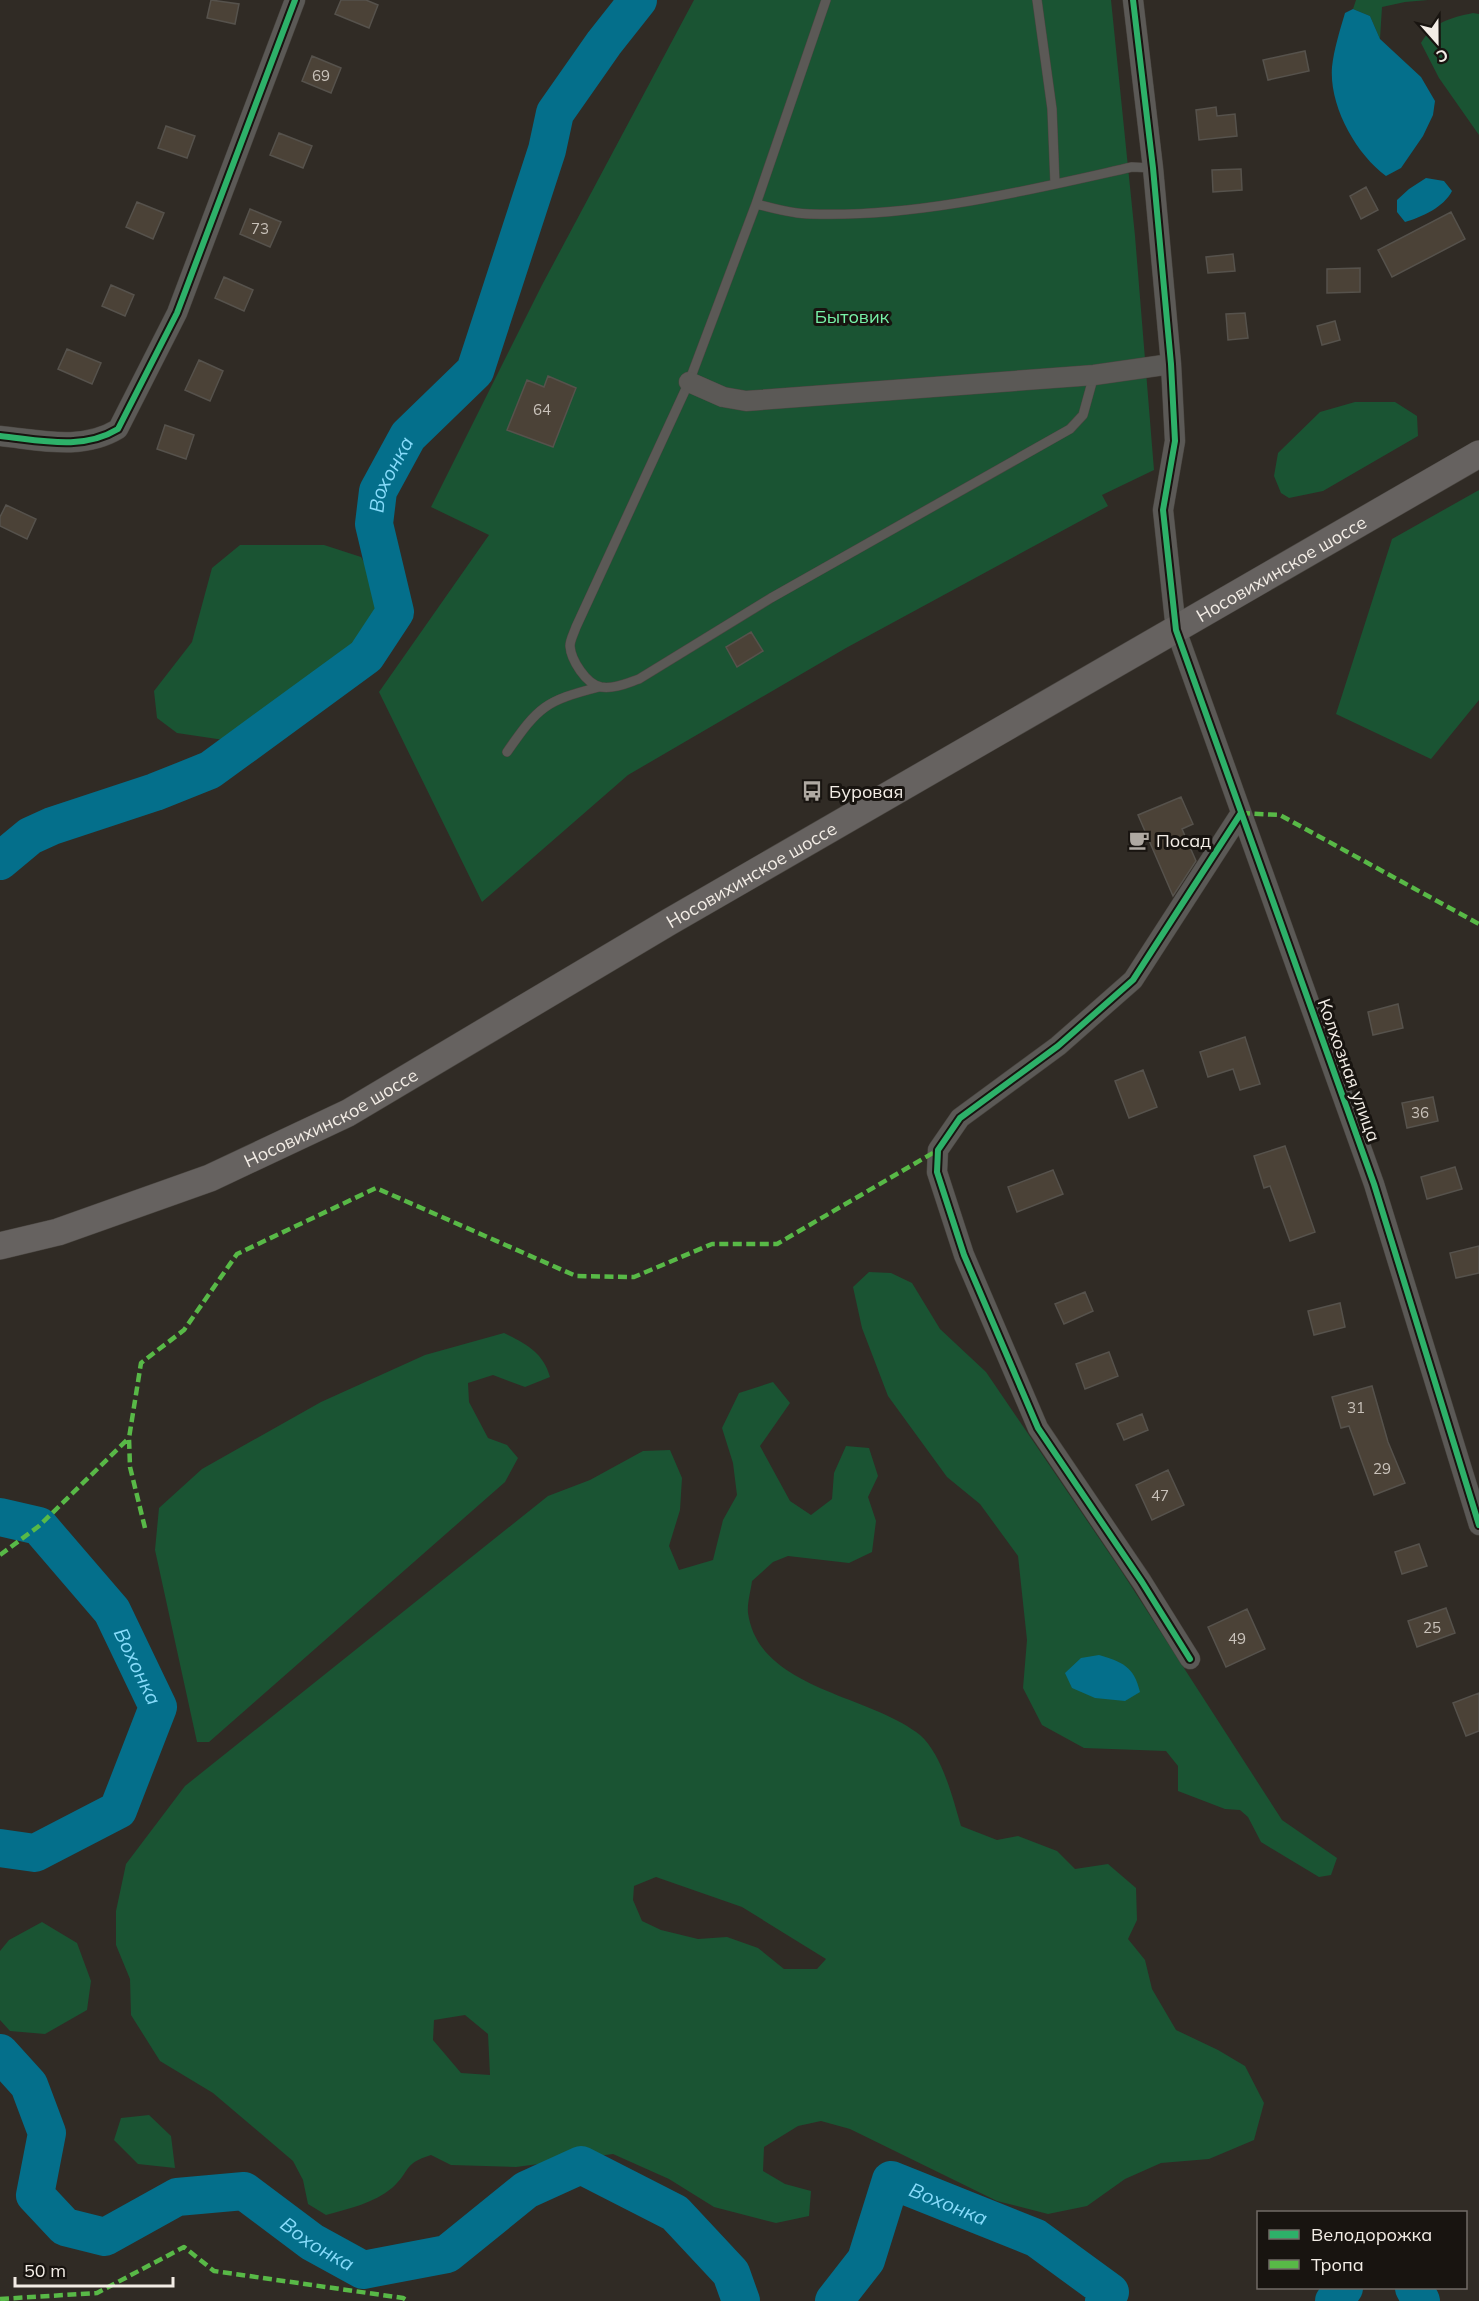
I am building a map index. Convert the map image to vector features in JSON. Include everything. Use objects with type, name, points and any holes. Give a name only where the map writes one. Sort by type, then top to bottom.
[{"type":"main road","name":"Носовихинское шоссе","points":[[0,1246],[58,1232],[210,1178],[348,1113],[669,922],[1479,454]]},
{"type":"street","points":[[0,436],[82,443],[102,439],[118,429],[177,313],[295,0]]},
{"type":"street","name":"Колхозная улица","points":[[1133,0],[1153,168],[1171,364],[1175,441],[1163,510],[1176,630],[1374,1184],[1479,1525]]},
{"type":"street","points":[[689,382],[723,397],[746,401],[1094,375],[1171,364]]},
{"type":"street","points":[[1190,1659],[1142,1582],[1038,1428],[964,1255],[936,1173],[938,1150],[960,1118],[1058,1046],[1133,980],[1241,813]]},
{"type":"lane","points":[[599,687],[587,680],[576,662],[570,645],[576,627],[689,382],[756,204],[825,0]]},
{"type":"lane","points":[[1037,0],[1052,109],[1054,184]]},
{"type":"lane","points":[[756,204],[808,214],[889,212],[1054,184],[1132,167],[1153,168]]},
{"type":"lane","points":[[507,752],[532,716],[560,697],[639,679],[771,597],[1070,429],[1083,415],[1094,375]]},
{"type":"green space","name":"Бытовик","points":[[694,0],[1111,0],[1135,236],[1154,470],[1102,495],[1108,506],[846,648],[628,775],[482,902],[379,692],[489,535],[431,507],[542,285]]},
{"type":"green space","points":[[1356,0],[1428,0],[1382,7],[1380,39],[1370,16],[1353,9]]},
{"type":"green space","points":[[1473,13],[1479,14],[1479,135],[1439,78],[1421,43],[1431,30],[1443,22]]},
{"type":"green space","points":[[1355,402],[1395,402],[1417,416],[1418,436],[1323,491],[1289,498],[1281,493],[1274,476],[1278,453],[1320,412]]},
{"type":"green space","points":[[1479,490],[1479,700],[1431,759],[1336,714],[1392,539]]},
{"type":"green space","points":[[240,545],[324,545],[361,557],[374,580],[378,614],[349,651],[267,712],[224,740],[177,733],[157,718],[154,691],[192,642],[212,568]]},
{"type":"green space","points":[[869,1272],[891,1273],[912,1283],[940,1329],[986,1372],[1122,1572],[1282,1820],[1337,1858],[1331,1875],[1319,1877],[1261,1842],[1248,1817],[1240,1810],[1225,1809],[1178,1791],[1178,1766],[1166,1751],[1084,1748],[1042,1725],[1023,1688],[1027,1640],[1018,1556],[980,1504],[947,1477],[888,1396],[862,1328],[853,1287]]},
{"type":"green space","points":[[504,1333],[533,1350],[543,1361],[550,1377],[525,1387],[493,1375],[468,1383],[469,1402],[488,1438],[507,1445],[518,1458],[505,1482],[209,1742],[197,1742],[155,1550],[159,1508],[202,1469],[321,1402],[425,1355]]},
{"type":"green space","points":[[773,1382],[790,1403],[760,1446],[790,1501],[811,1515],[832,1499],[834,1473],[846,1446],[869,1448],[878,1476],[868,1497],[876,1521],[872,1552],[849,1563],[788,1556],[773,1562],[752,1581],[748,1613],[756,1639],[772,1659],[794,1675],[819,1688],[873,1709],[920,1735],[935,1753],[941,1765],[961,1826],[997,1840],[1018,1836],[1057,1851],[1075,1869],[1108,1864],[1136,1888],[1137,1920],[1128,1939],[1145,1960],[1152,1989],[1176,2030],[1245,2066],[1264,2103],[1254,2140],[1209,2159],[1161,2163],[1125,2179],[1087,2206],[1048,2214],[997,2201],[850,2129],[821,2121],[798,2126],[764,2147],[763,2171],[785,2184],[811,2191],[809,2216],[776,2223],[714,2207],[669,2179],[613,2154],[516,2167],[451,2165],[431,2155],[411,2165],[392,2188],[377,2198],[326,2215],[308,2204],[303,2180],[293,2161],[213,2093],[160,2061],[131,2015],[130,1979],[116,1945],[116,1911],[126,1864],[185,1786],[548,1496],[590,1480],[643,1451],[670,1450],[682,1478],[680,1510],[669,1546],[679,1570],[713,1560],[723,1520],[737,1495],[733,1463],[722,1428],[739,1393]],"holes":[[[656,1877],[742,1907],[826,1959],[817,1969],[784,1969],[758,1948],[727,1937],[698,1939],[661,1930],[642,1921],[633,1900],[634,1886]],[[465,2015],[488,2034],[490,2075],[461,2073],[433,2040],[434,2020]]]},
{"type":"green space","points":[[42,1922],[77,1943],[91,1981],[87,2010],[45,2034],[10,2031],[0,2020],[0,1951],[9,1940]]},
{"type":"green space","points":[[149,2115],[171,2136],[175,2168],[138,2164],[114,2140],[121,2118]]},
{"type":"water","points":[[1353,9],[1370,16],[1380,39],[1421,77],[1435,101],[1433,115],[1423,136],[1401,168],[1386,176],[1364,155],[1355,142],[1340,113],[1332,82],[1337,40],[1345,13]]},
{"type":"water","points":[[1426,178],[1444,181],[1452,191],[1444,202],[1432,211],[1405,222],[1397,212],[1397,200]]},
{"type":"water","points":[[1099,1655],[1126,1666],[1134,1676],[1140,1692],[1125,1701],[1095,1698],[1072,1688],[1065,1673],[1081,1658]]},
{"type":"building","points":[[211,0],[239,4],[235,24],[207,18]]},
{"type":"building","points":[[341,0],[366,0],[378,5],[369,28],[335,14]]},
{"type":"building","points":[[1305,51],[1309,71],[1268,80],[1263,60]]},
{"type":"building","points":[[312,56],[341,68],[331,93],[302,81]]},
{"type":"building","points":[[1216,107],[1217,116],[1235,114],[1237,136],[1199,140],[1196,110]]},
{"type":"building","points":[[166,126],[195,136],[187,158],[158,148]]},
{"type":"building","points":[[279,133],[312,146],[303,168],[270,155]]},
{"type":"building","points":[[1241,169],[1242,190],[1213,192],[1212,170]]},
{"type":"building","points":[[1366,187],[1378,210],[1361,219],[1350,196]]},
{"type":"building","points":[[137,202],[164,213],[153,239],[126,227]]},
{"type":"building","points":[[250,209],[281,222],[270,247],[240,234]]},
{"type":"building","points":[[1451,212],[1465,239],[1392,277],[1378,250]]},
{"type":"building","points":[[1233,254],[1235,271],[1208,273],[1206,257]]},
{"type":"building","points":[[1360,268],[1360,292],[1327,293],[1327,269]]},
{"type":"building","points":[[224,277],[253,290],[244,311],[215,298]]},
{"type":"building","points":[[111,285],[134,295],[125,316],[102,306]]},
{"type":"building","points":[[1245,313],[1248,338],[1228,340],[1226,314]]},
{"type":"building","points":[[1335,321],[1340,340],[1322,345],[1317,326]]},
{"type":"building","points":[[67,349],[101,363],[92,384],[58,369]]},
{"type":"building","points":[[199,360],[223,371],[210,401],[185,390]]},
{"type":"building","points":[[548,376],[576,388],[553,447],[507,430],[527,380],[544,387]]},
{"type":"building","points":[[165,425],[194,435],[186,459],[157,449]]},
{"type":"building","points":[[6,505],[36,519],[27,539],[0,526],[0,517]]},
{"type":"building","points":[[751,632],[763,651],[737,667],[726,647]]},
{"type":"building","points":[[1181,797],[1193,824],[1182,829],[1196,861],[1173,896],[1138,815]]},
{"type":"building","points":[[1398,1004],[1403,1028],[1373,1035],[1368,1012]]},
{"type":"building","points":[[1245,1037],[1260,1084],[1240,1090],[1233,1069],[1208,1077],[1200,1052]]},
{"type":"building","points":[[1143,1070],[1157,1107],[1129,1118],[1115,1081]]},
{"type":"building","points":[[1433,1097],[1438,1121],[1407,1128],[1402,1103]]},
{"type":"building","points":[[1285,1146],[1315,1232],[1290,1241],[1270,1186],[1264,1188],[1254,1156]]},
{"type":"building","points":[[1455,1167],[1462,1189],[1427,1199],[1421,1177]]},
{"type":"building","points":[[1053,1170],[1063,1194],[1017,1212],[1008,1187]]},
{"type":"building","points":[[1479,1246],[1479,1273],[1456,1278],[1450,1253]]},
{"type":"building","points":[[1085,1292],[1093,1311],[1064,1324],[1055,1304]]},
{"type":"building","points":[[1340,1303],[1345,1327],[1314,1335],[1308,1311]]},
{"type":"building","points":[[1109,1352],[1118,1376],[1085,1389],[1076,1364]]},
{"type":"building","points":[[1372,1386],[1388,1442],[1405,1483],[1374,1495],[1349,1426],[1341,1428],[1332,1397]]},
{"type":"building","points":[[1142,1414],[1148,1430],[1124,1440],[1117,1424]]},
{"type":"building","points":[[1168,1470],[1184,1505],[1152,1520],[1136,1485]]},
{"type":"building","points":[[1419,1544],[1427,1566],[1402,1574],[1395,1552]]},
{"type":"building","points":[[1446,1608],[1455,1633],[1417,1647],[1408,1621]]},
{"type":"building","points":[[1247,1609],[1265,1649],[1226,1667],[1208,1627]]},
{"type":"building","points":[[1479,1693],[1479,1731],[1466,1736],[1453,1703]]},
{"type":"waterway","name":"Вохонка","points":[[0,861],[30,836],[52,826],[155,792],[210,770],[366,656],[395,612],[374,524],[378,491],[408,436],[475,371],[547,150],[555,113],[604,43],[638,0]]},
{"type":"waterway","name":"Вохонка","points":[[0,1517],[39,1526],[112,1611],[158,1707],[118,1810],[35,1853],[0,1848]]},
{"type":"waterway","name":"Вохонка","points":[[0,2053],[29,2085],[47,2133],[35,2195],[65,2227],[105,2237],[177,2197],[244,2191],[312,2242],[363,2270],[447,2254],[526,2190],[581,2165],[675,2213],[731,2273],[741,2301]]},
{"type":"waterway","name":"Вохонка","points":[[834,2301],[866,2260],[891,2180],[1036,2238],[1110,2292],[1104,2301]]},
{"type":"waterway","name":"Вохонка","points":[[1334,2301],[1343,2289]]},
{"type":"waterway","name":"Вохонка","points":[[1415,2289],[1421,2301]]},
{"type":"marked path","points":[[1241,813],[1280,815],[1479,924]]},
{"type":"marked path","points":[[145,1528],[130,1467],[129,1438],[141,1363],[184,1330],[237,1254],[376,1188],[576,1276],[634,1277],[712,1244],[777,1244],[938,1150]]},
{"type":"marked path","points":[[0,1555],[39,1526],[129,1438]]},
{"type":"marked path","points":[[0,2299],[97,2293],[184,2247],[214,2271],[403,2298],[408,2301]]},
{"type":"cycle path","points":[[0,436],[75,442],[104,436],[118,429],[177,313],[295,0]]},
{"type":"cycle path","points":[[1133,0],[1153,168],[1171,364],[1175,441],[1163,510],[1176,630],[1374,1184],[1479,1525]]},
{"type":"cycle path","points":[[1190,1659],[1142,1582],[1038,1428],[964,1255],[937,1172],[938,1150],[960,1118],[1058,1046],[1133,980],[1241,813]]},
{"type":"place","name":"Буровая","points":[[812,791]]},
{"type":"place","name":"Посад","points":[[1139,840]]}]
